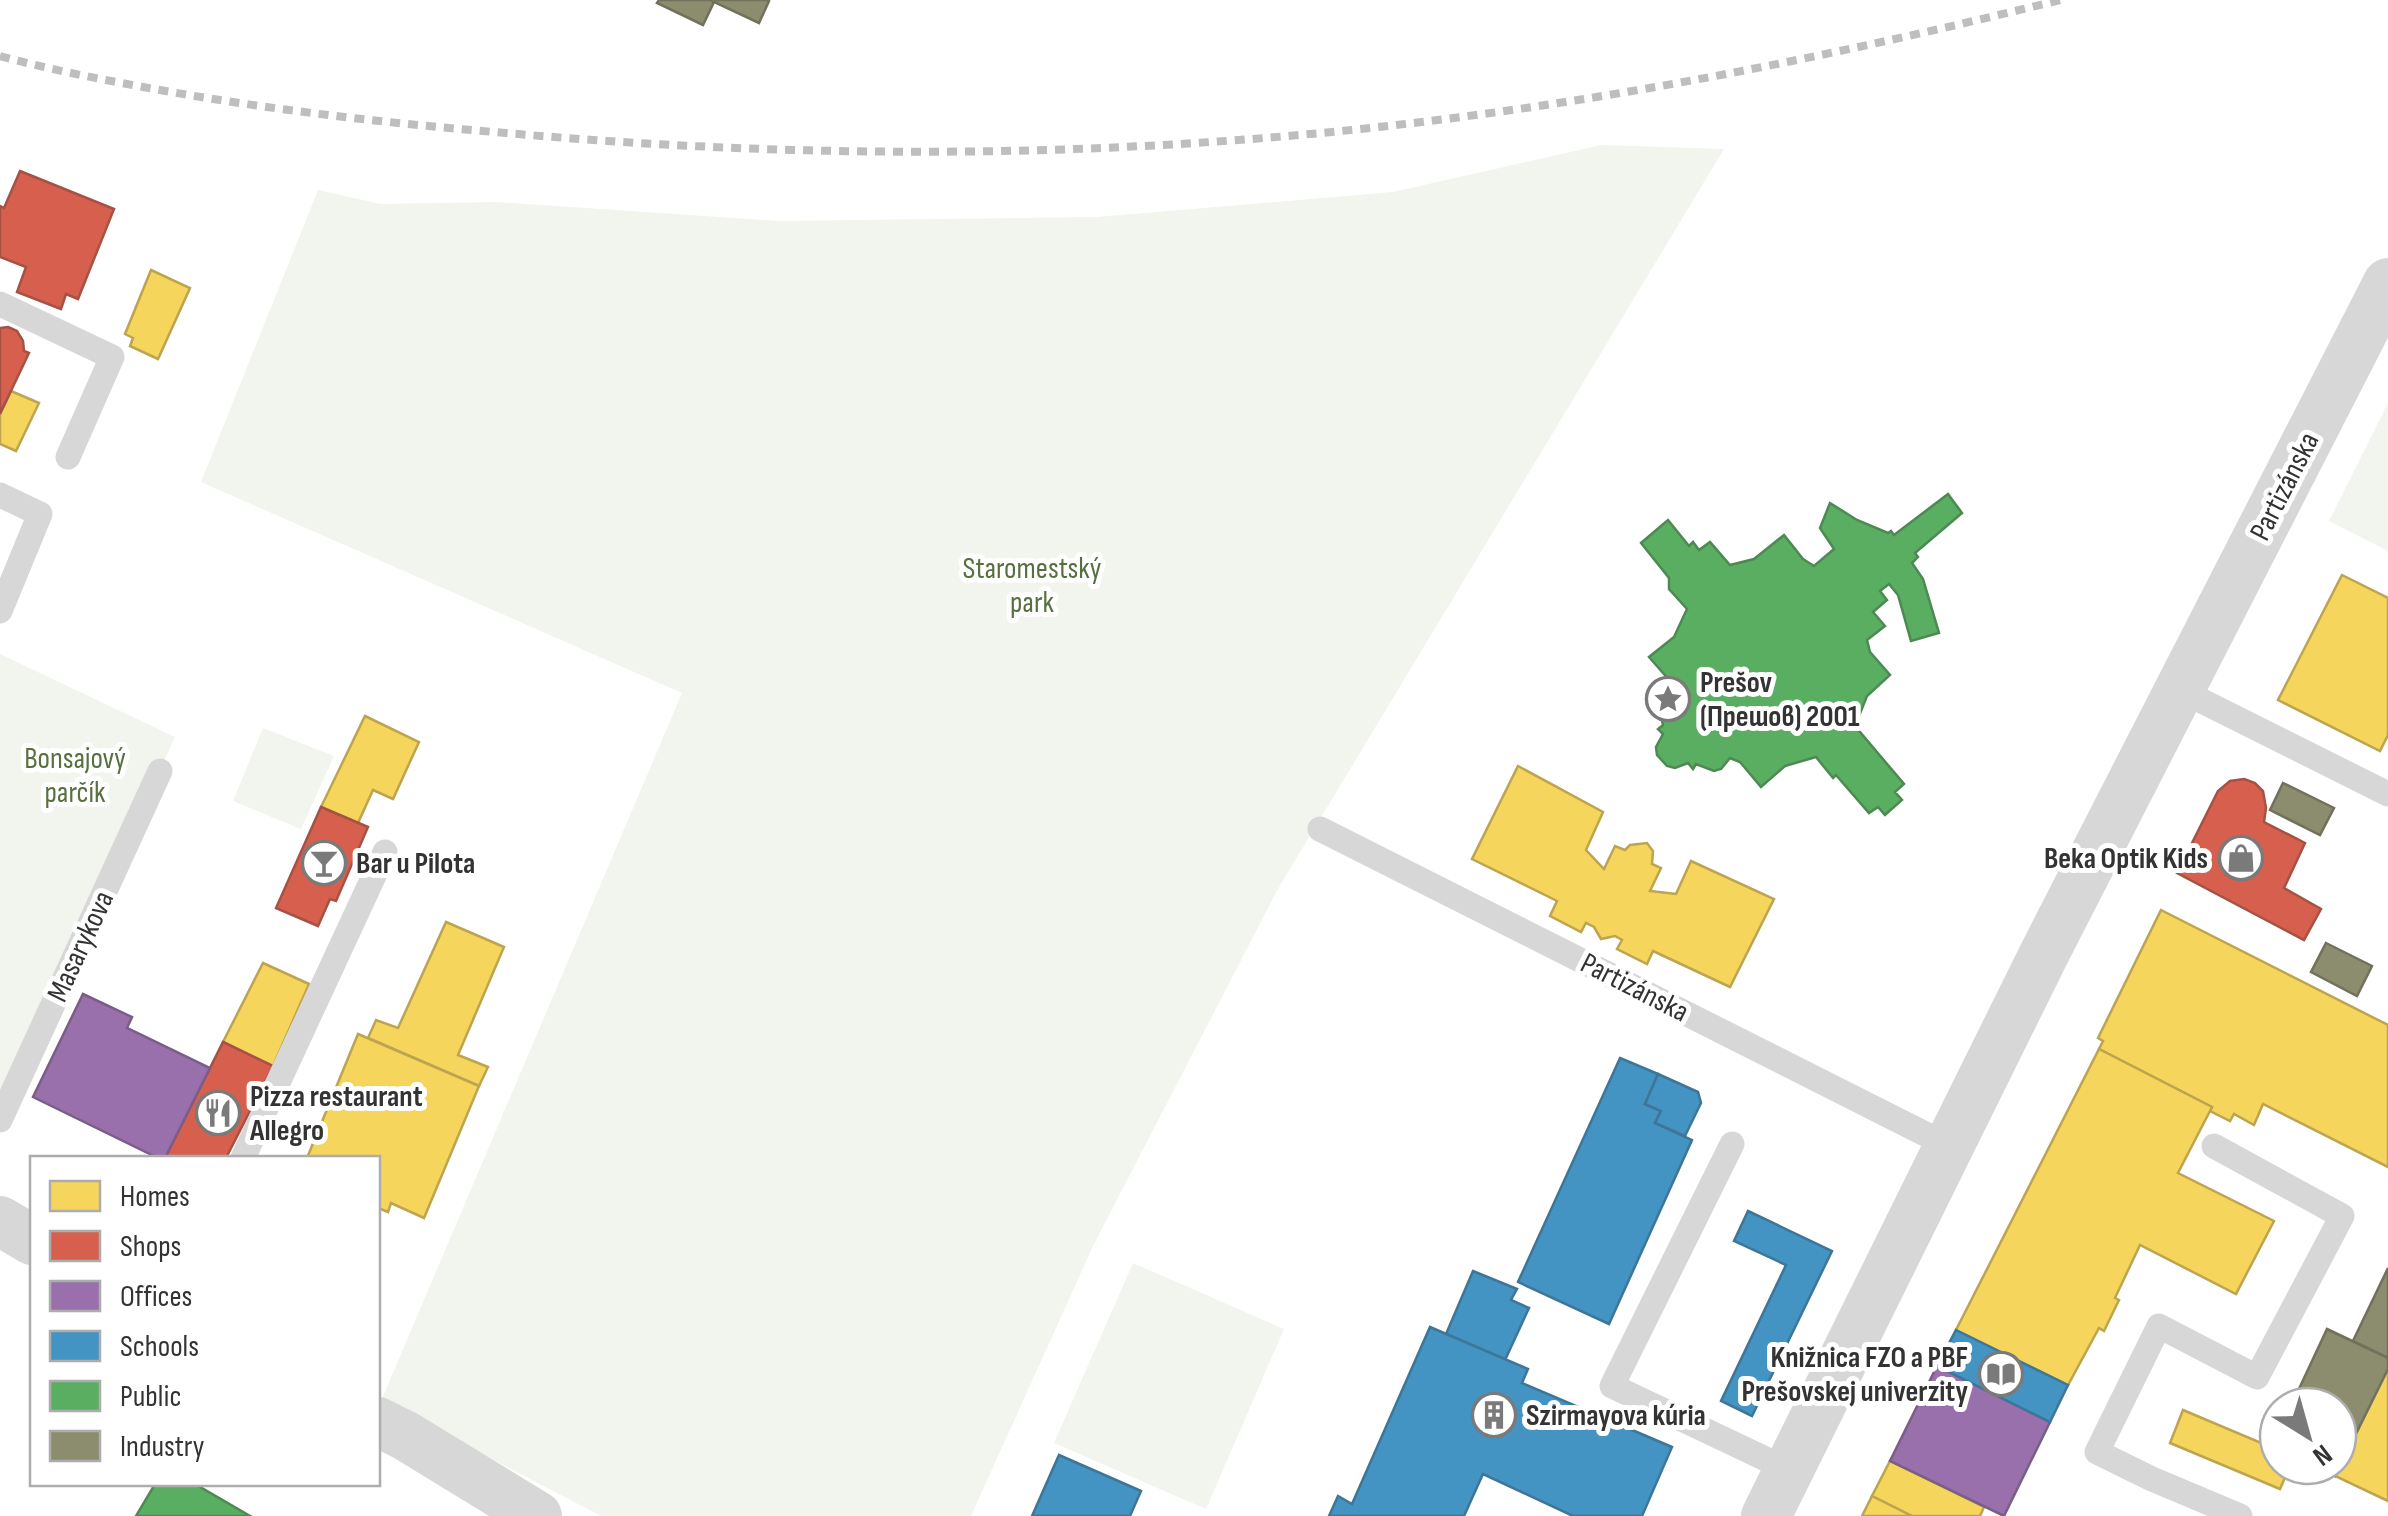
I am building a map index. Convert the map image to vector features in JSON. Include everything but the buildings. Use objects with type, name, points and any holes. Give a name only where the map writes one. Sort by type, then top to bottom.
[{"type":"street","name":"Partizánska","points":[[1766,1516],[2044,954],[2388,283]]},
{"type":"street","points":[[0,1221],[30,1239]]},
{"type":"street","points":[[380,1423],[538,1516]]},
{"type":"lane","points":[[0,304],[112,356],[68,458]]},
{"type":"lane","points":[[0,495],[40,514],[0,612]]},
{"type":"lane","points":[[2180,690],[2388,794]]},
{"type":"lane","name":"Masarykova","points":[[0,1120],[160,771]]},
{"type":"lane","name":"Partizánska","points":[[1320,829],[1949,1146]]},
{"type":"lane","points":[[245,1156],[385,852]]},
{"type":"lane","points":[[1732,1144],[1612,1386],[1789,1470]]},
{"type":"lane","points":[[2214,1146],[2342,1216],[2257,1377],[2159,1326],[2097,1452],[2240,1516]]},
{"type":"green space","name":"Staromestský park","points":[[1602,145],[1724,149],[1279,887],[1094,1244],[971,1516],[601,1516],[381,1401],[682,693],[201,482],[318,190],[381,204],[496,202],[779,221],[1097,217],[1393,192]]},
{"type":"green space","points":[[2388,403],[2388,551],[2329,521]]},
{"type":"green space","name":"Bonsajový parčík","points":[[0,654],[175,737],[8,1102],[0,1098]]},
{"type":"green space","points":[[263,728],[334,756],[301,829],[233,801]]},
{"type":"green space","points":[[1133,1263],[1284,1329],[1206,1509],[1054,1443]]},
{"type":"railway","points":[[0,56],[89,77],[233,102],[460,129],[823,151],[1034,150],[1351,130],[1530,107],[1797,60],[2060,0]]},
{"type":"place","name":"Prešov (Прешов) 2001","points":[[1668,699]]},
{"type":"place","name":"Beka Optik Kids","points":[[2241,858]]},
{"type":"place","name":"Bar u Pilota","points":[[324,863]]},
{"type":"place","name":"Pizza restaurant Allegro","points":[[218,1113]]},
{"type":"place","name":"Knižnica FZO a PBF Prešovskej univerzity","points":[[2001,1374]]},
{"type":"place","name":"Szirmayova kúria","points":[[1494,1415]]}]
